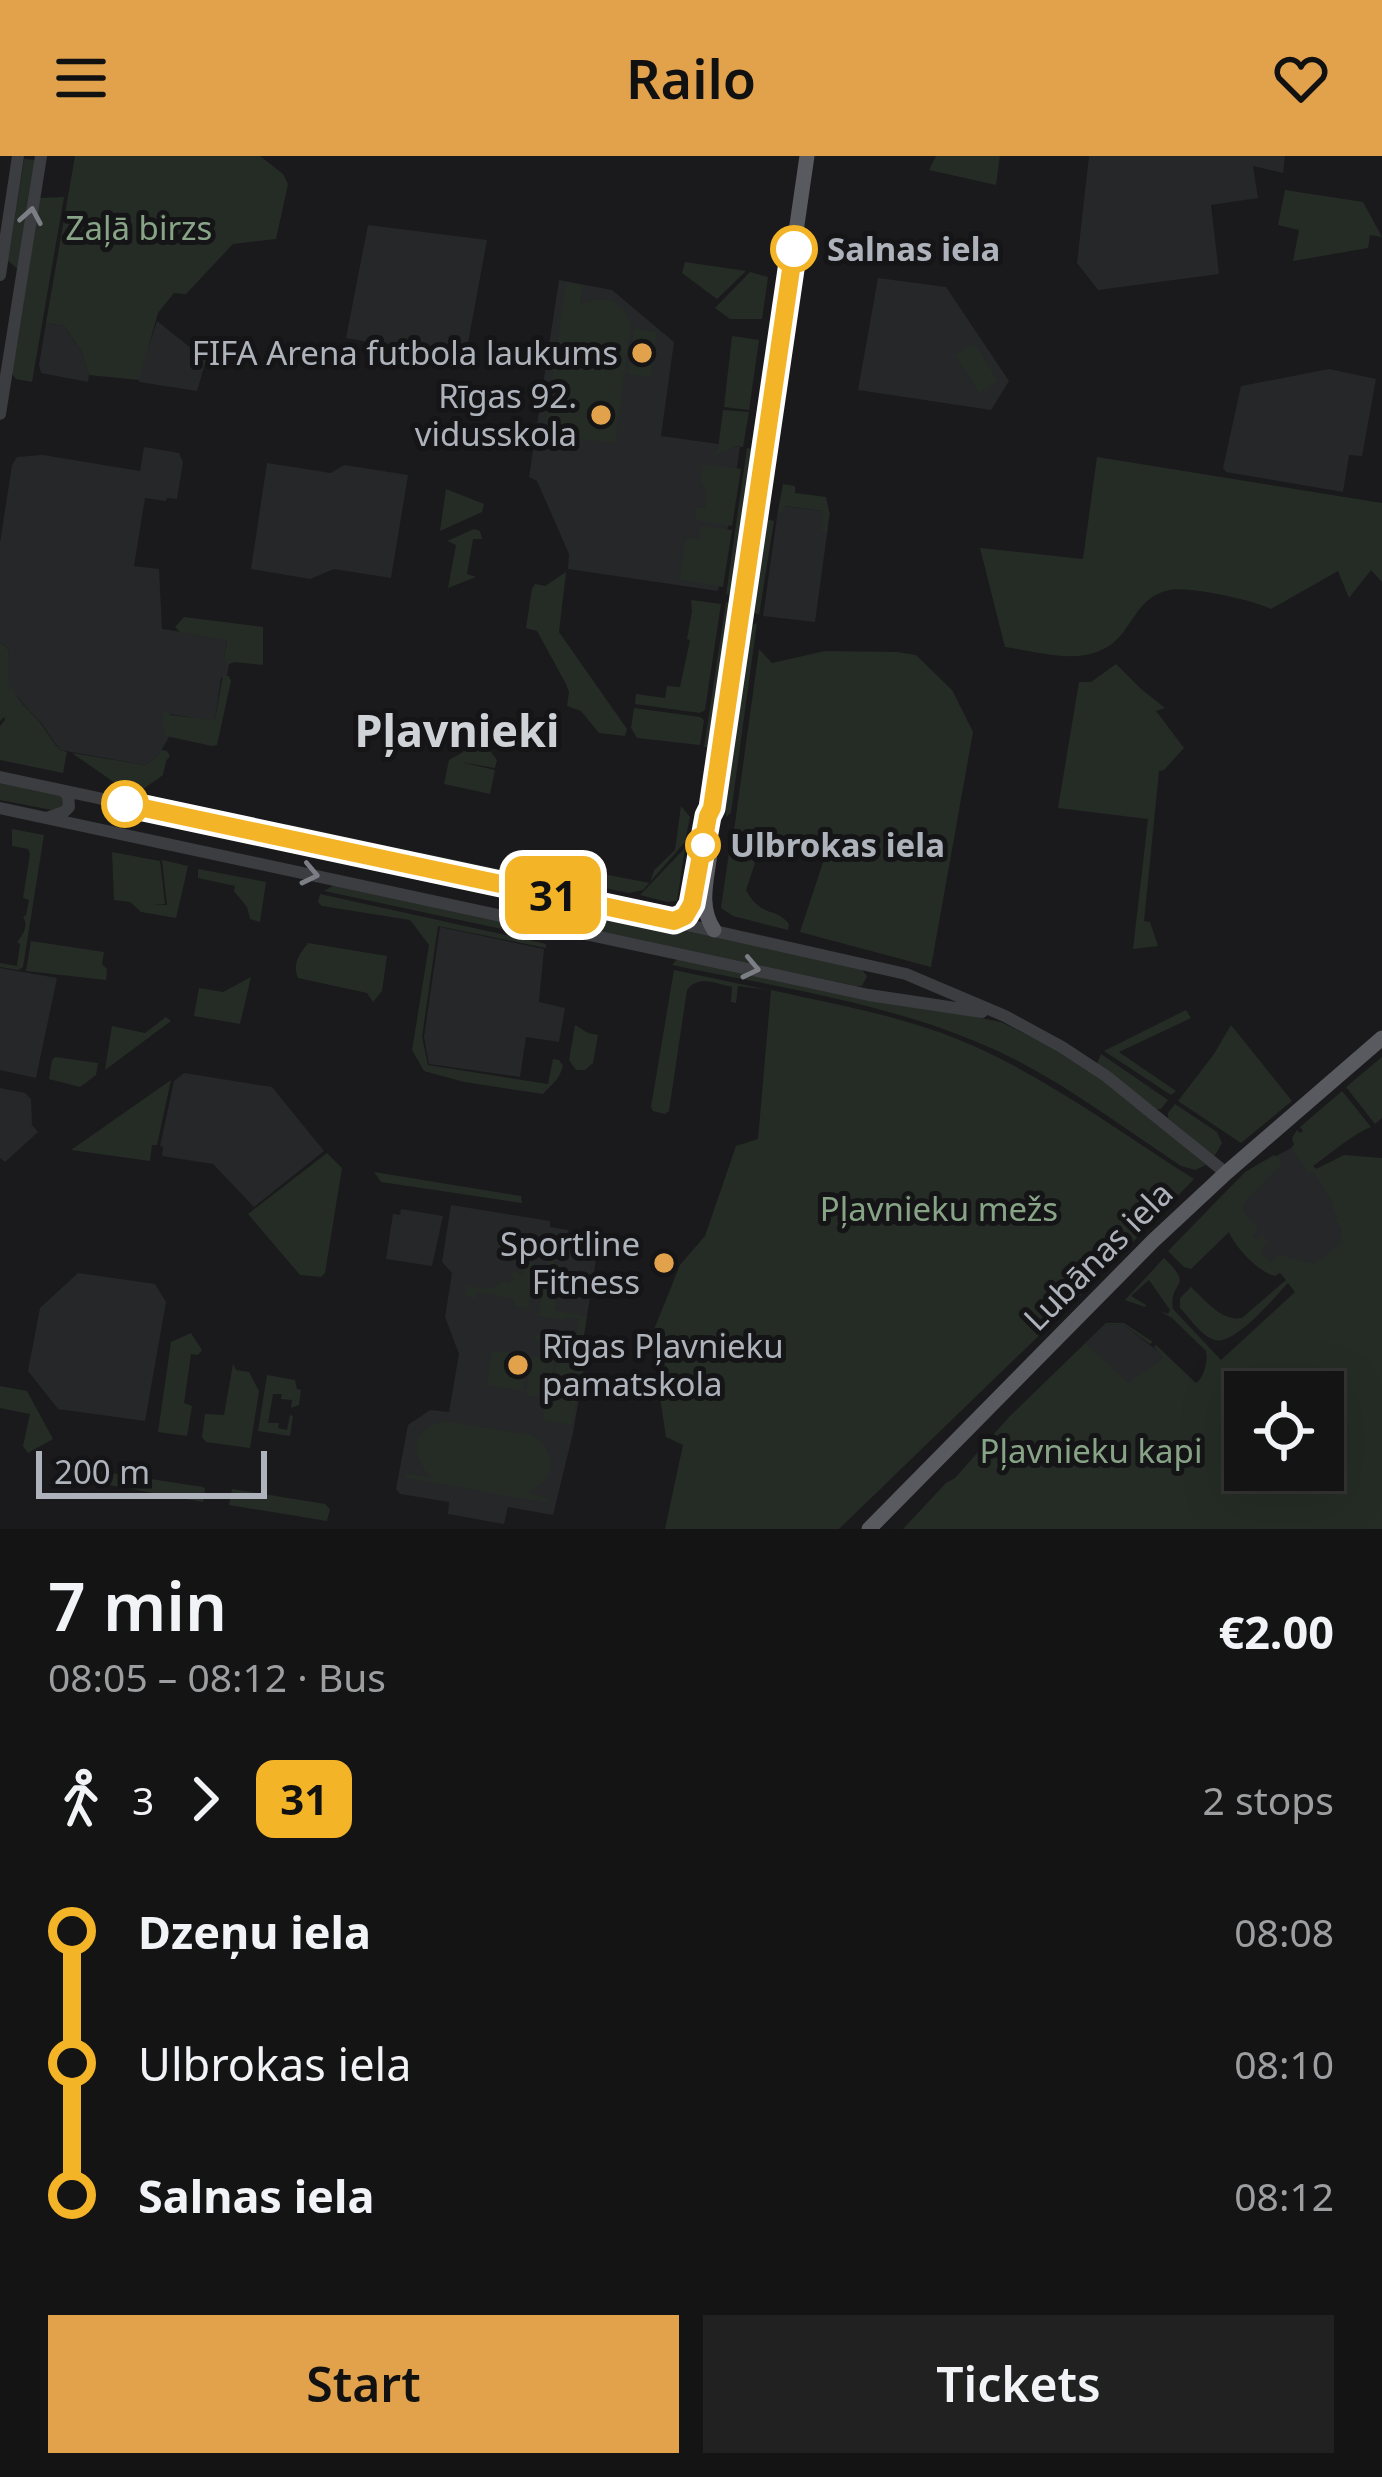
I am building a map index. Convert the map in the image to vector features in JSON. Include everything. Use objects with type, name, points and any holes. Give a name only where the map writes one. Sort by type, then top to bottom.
[{"type":"main road","points":[[674,921],[685,916],[692,904],[712,808],[807,156]]},
{"type":"main road","points":[[712,808],[704,906],[714,930]]},
{"type":"main road","name":"Lubānas iela","points":[[868,1529],[1153,1241],[1382,1038]]},
{"type":"street","points":[[0,278],[18,156]]},
{"type":"street","points":[[0,414],[41,156]]},
{"type":"street","points":[[0,278],[4,269],[14,270],[14,315]]},
{"type":"street","points":[[0,777],[906,974],[1057,1044],[1226,1173]]},
{"type":"street","points":[[46,818],[66,812],[70,801],[63,791]]},
{"type":"street","points":[[0,808],[869,995],[1001,1015]]},
{"type":"street","points":[[511,917],[508,902],[517,896],[585,902]]},
{"type":"street","points":[[849,989],[869,984],[870,973],[862,964]]},
{"type":"shaded area","points":[[1089,156],[1285,156],[1283,173],[1253,166],[1258,198],[1211,205],[1219,274],[1098,290],[1077,263]]},
{"type":"shaded area","points":[[368,225],[487,240],[465,359],[346,338]]},
{"type":"shaded area","points":[[878,278],[946,287],[1009,381],[991,410],[858,390]]},
{"type":"shaded area","name":"Rīgas 92. vidusskola","points":[[559,280],[612,290],[674,342],[661,436],[740,447],[718,591],[568,569],[569,554],[537,481],[529,477]]},
{"type":"shaded area","points":[[157,321],[206,360],[197,391],[139,382]]},
{"type":"shaded area","points":[[46,323],[64,326],[81,351],[88,382],[41,373]]},
{"type":"shaded area","points":[[1329,369],[1376,379],[1362,456],[1349,455],[1343,492],[1226,472],[1223,468],[1241,386]]},
{"type":"shaded area","points":[[144,447],[179,453],[183,462],[177,499],[145,498],[134,566],[159,569],[162,629],[227,639],[224,660],[229,665],[221,678],[215,721],[169,714],[163,731],[169,737],[158,756],[145,765],[60,750],[10,689],[9,650],[0,642],[0,543],[17,457],[43,455],[140,471]]},
{"type":"shaded area","points":[[267,463],[331,473],[344,465],[408,475],[391,578],[334,569],[310,579],[251,569]]},
{"type":"shaded area","points":[[784,506],[830,512],[815,622],[763,616],[778,510],[783,511]]},
{"type":"shaded area","points":[[440,927],[544,949],[539,1002],[565,1008],[559,1042],[526,1037],[520,1077],[429,1064],[424,1037]]},
{"type":"shaded area","points":[[0,968],[57,978],[36,1078],[0,1070]]},
{"type":"shaded area","points":[[184,1073],[272,1087],[324,1151],[254,1207],[213,1164],[162,1156],[174,1081]]},
{"type":"shaded area","points":[[0,1088],[25,1093],[31,1099],[32,1125],[38,1132],[5,1162],[0,1158]]},
{"type":"shaded area","points":[[1295,1146],[1320,1171],[1338,1202],[1344,1242],[1314,1266],[1266,1263],[1220,1206],[1276,1156]]},
{"type":"shaded area","name":"Rīgas Pļavnieku pamatskola","points":[[451,1205],[550,1221],[550,1227],[568,1230],[566,1248],[597,1253],[579,1366],[584,1368],[553,1515],[508,1507],[504,1524],[448,1514],[449,1502],[400,1494],[396,1489],[408,1425],[430,1410],[449,1412],[459,1354],[445,1317],[452,1273],[442,1262]]},
{"type":"shaded area","points":[[401,1209],[443,1216],[432,1266],[386,1259],[393,1214],[400,1215]]},
{"type":"shaded area","points":[[78,1273],[155,1284],[166,1302],[145,1421],[58,1409],[28,1371],[40,1308]]},
{"type":"shaded area","points":[[1107,1324],[1124,1325],[1164,1356],[1129,1384],[1085,1344]]},
{"type":"green space","name":"Zaļā birzs","points":[[75,156],[260,156],[288,184],[276,239],[233,244],[186,294],[174,293],[158,313],[139,380],[89,375],[81,351],[64,326],[46,323]]},
{"type":"green space","points":[[936,156],[1000,156],[996,185],[929,170]]},
{"type":"green space","points":[[24,159],[35,160],[18,269],[8,261]]},
{"type":"green space","points":[[1285,190],[1363,202],[1382,237],[1370,235],[1368,248],[1293,261],[1299,230],[1278,225]]},
{"type":"green space","points":[[64,197],[32,382],[16,379],[12,374],[40,198]]},
{"type":"green space","points":[[685,262],[746,271],[717,299],[682,273]]},
{"type":"green space","points":[[750,272],[768,277],[762,319],[730,319],[715,308]]},
{"type":"green space","points":[[566,282],[582,285],[580,305],[597,299],[611,301],[623,309],[631,325],[615,443],[544,434]]},
{"type":"green space","name":"FIFA Arena futbola laukums","points":[[634,329],[657,332],[651,377],[628,374]]},
{"type":"green space","points":[[732,336],[759,340],[749,410],[724,407]]},
{"type":"green space","points":[[974,343],[998,381],[979,393],[955,355]]},
{"type":"green space","points":[[723,410],[749,412],[743,447],[711,457],[718,449]]},
{"type":"green space","points":[[747,448],[755,449],[734,591],[726,595]]},
{"type":"green space","points":[[1097,457],[1382,503],[1382,582],[1371,570],[1349,598],[1338,571],[1271,609],[1221,595],[1169,590],[1146,601],[1120,637],[1099,651],[1065,656],[1005,647],[980,548],[1083,559]]},
{"type":"green space","points":[[703,464],[741,469],[732,526],[695,520],[696,508],[705,508],[707,491],[700,483]]},
{"type":"green space","points":[[783,484],[795,486],[795,493],[826,497],[827,531],[821,530],[823,511],[785,506],[778,511]]},
{"type":"green space","points":[[446,489],[484,504],[482,512],[440,531]]},
{"type":"green space","points":[[766,519],[774,521],[759,615],[751,607]]},
{"type":"green space","points":[[701,526],[732,530],[723,587],[680,580],[685,538],[699,539]]},
{"type":"green space","points":[[474,529],[482,539],[473,539],[467,574],[476,577],[448,588],[456,545],[447,541]]},
{"type":"green space","points":[[566,572],[559,632],[627,729],[625,736],[599,733],[581,711],[567,706],[566,684],[537,631],[526,628],[535,584],[545,586]]},
{"type":"green space","points":[[691,600],[721,604],[705,710],[635,704],[636,694],[665,698],[667,686],[680,687],[690,640]]},
{"type":"green space","points":[[726,602],[732,605],[712,744],[704,747]]},
{"type":"green space","points":[[184,617],[263,627],[263,665],[227,665],[227,640],[180,632],[175,627]]},
{"type":"green space","points":[[757,623],[731,813],[726,817],[723,791],[747,628]]},
{"type":"green space","points":[[0,642],[9,650],[9,681],[15,695],[60,750],[67,752],[63,773],[0,760],[0,726],[5,720],[0,721]]},
{"type":"green space","points":[[759,649],[772,663],[825,651],[916,655],[952,690],[973,732],[931,967],[800,932],[830,841],[756,860],[733,838]]},
{"type":"green space","points":[[1116,664],[1165,708],[1156,711],[1184,748],[1159,771],[1144,921],[1150,922],[1158,946],[1133,949],[1148,819],[1058,808],[1079,682],[1091,682]]},
{"type":"green space","points":[[223,675],[231,681],[217,745],[166,736],[162,722],[166,708],[170,715],[215,720]]},
{"type":"green space","points":[[634,708],[700,717],[704,720],[700,745],[637,738],[631,728]]},
{"type":"green space","points":[[479,743],[497,760],[495,768],[460,762],[495,770],[490,794],[444,784],[449,760]]},
{"type":"green space","points":[[161,750],[170,756],[163,775],[142,790],[118,785],[72,753],[145,765]]},
{"type":"green space","points":[[0,783],[63,796],[65,802],[52,810],[0,800]]},
{"type":"green space","points":[[681,806],[690,817],[685,842],[650,881],[654,870],[675,850]]},
{"type":"green space","points":[[287,824],[416,852],[414,861],[281,833]]},
{"type":"green space","points":[[12,829],[44,835],[23,967],[18,970],[0,967],[0,963],[17,966],[17,942],[25,930],[23,917],[29,900],[23,898],[30,854],[28,849],[12,846]]},
{"type":"green space","points":[[731,839],[755,863],[746,890],[758,905],[784,919],[788,930],[733,916],[721,908]]},
{"type":"green space","points":[[685,848],[677,901],[640,895]]},
{"type":"green space","points":[[112,852],[160,861],[165,904],[152,905],[167,905],[162,860],[188,866],[176,918],[141,912],[130,902],[114,900]]},
{"type":"green space","points":[[419,852],[559,882],[551,889],[417,862]]},
{"type":"green space","points":[[572,868],[649,883],[629,893],[570,881]]},
{"type":"green space","points":[[198,869],[266,882],[260,922],[250,919],[235,886],[198,878]]},
{"type":"green space","points":[[336,884],[539,929],[544,938],[324,891]]},
{"type":"green space","points":[[320,894],[546,944],[546,948],[438,926],[422,1037],[428,1065],[548,1084],[553,1059],[563,1066],[555,1081],[543,1094],[424,1071],[412,1050],[429,945],[410,920],[322,906]]},
{"type":"green space","points":[[519,898],[605,912],[582,921],[581,927],[516,913],[512,906]]},
{"type":"green space","points":[[609,912],[862,970],[867,976],[862,986],[856,986],[585,928],[608,918]]},
{"type":"green space","points":[[31,941],[104,952],[106,980],[26,971]]},
{"type":"green space","points":[[308,943],[387,956],[382,991],[373,1002],[367,993],[298,978],[296,963]]},
{"type":"green space","points":[[685,959],[1001,1022],[1101,1078],[1206,1165],[1195,1170],[1181,1166],[1054,1081],[970,1039],[844,1000],[672,965]]},
{"type":"green space","points":[[674,970],[769,990],[738,986],[736,1003],[731,1002],[732,987],[702,981],[691,985],[665,1114],[651,1107]]},
{"type":"green space","points":[[251,977],[240,1024],[194,1016],[199,988],[223,992]]},
{"type":"green space","name":"Pļavnieku mežs","points":[[771,990],[912,1023],[957,1039],[1019,1068],[1194,1179],[839,1529],[665,1529],[683,1445],[666,1437],[651,1337],[680,1265],[705,1236],[736,1146],[758,1139]]},
{"type":"green space","points":[[1186,1010],[1191,1018],[1119,1052],[1176,1091],[1171,1095],[1104,1051]]},
{"type":"green space","points":[[166,1017],[171,1021],[105,1070],[112,1026],[145,1033]]},
{"type":"green space","points":[[575,1025],[598,1035],[593,1063],[585,1070],[576,1070],[569,1060]]},
{"type":"green space","points":[[1231,1025],[1292,1101],[1241,1143],[1178,1101]]},
{"type":"green space","points":[[1101,1054],[1168,1100],[1161,1109],[1097,1064]]},
{"type":"green space","points":[[55,1057],[98,1063],[96,1075],[80,1087],[49,1079]]},
{"type":"green space","points":[[1382,1057],[1382,1118],[1375,1124],[1346,1087]]},
{"type":"green space","points":[[171,1080],[150,1161],[71,1150]]},
{"type":"green space","name":"Pļavnieku kapi","points":[[1342,1091],[1371,1127],[1313,1166],[1316,1169],[1344,1155],[1382,1158],[1382,1529],[903,1529],[1106,1323],[1124,1323],[1153,1342],[1124,1325],[1107,1324],[1086,1344],[1129,1383],[1163,1357],[1156,1345],[1199,1381],[1206,1351],[1160,1311],[1168,1314],[1170,1310],[1149,1280],[1131,1296],[1145,1307],[1125,1300],[1164,1258],[1180,1280],[1173,1309],[1221,1360],[1295,1292],[1288,1283],[1243,1329],[1215,1340],[1180,1308],[1180,1298],[1191,1287],[1221,1313],[1242,1318],[1286,1280],[1255,1264],[1229,1232],[1191,1269],[1168,1251],[1245,1172],[1274,1155],[1281,1159],[1280,1166],[1243,1204],[1259,1230],[1252,1236],[1256,1240],[1263,1234],[1268,1241],[1260,1252],[1270,1262],[1279,1255],[1314,1264],[1340,1244],[1342,1230],[1334,1205],[1314,1172],[1308,1173],[1291,1148],[1297,1130],[1303,1131],[1300,1127]]},
{"type":"green space","points":[[1175,1104],[1217,1132],[1222,1143],[1214,1157],[1168,1118]]},
{"type":"green space","points":[[327,1153],[342,1168],[325,1273],[321,1277],[300,1275],[248,1214]]},
{"type":"green space","points":[[374,1172],[521,1196],[522,1203],[381,1182]]},
{"type":"green space","points":[[551,1244],[557,1245],[554,1264],[568,1273],[567,1281],[559,1281],[555,1310],[587,1316],[583,1341],[573,1348],[532,1340],[542,1333],[576,1338],[579,1319],[538,1316]]},
{"type":"green space","points":[[535,1265],[528,1308],[515,1306],[515,1299],[477,1292],[475,1299],[465,1295],[467,1286],[491,1289],[504,1280],[507,1284],[516,1271],[524,1272],[521,1267]]},
{"type":"green space","points":[[191,1333],[202,1350],[191,1354],[184,1403],[192,1406],[187,1436],[158,1432],[171,1342]]},
{"type":"green space","points":[[494,1350],[526,1355],[523,1391],[487,1385]]},
{"type":"green space","points":[[531,1356],[554,1360],[550,1391],[558,1360],[574,1363],[581,1371],[572,1425],[543,1420],[546,1398],[526,1395]]},
{"type":"green space","points":[[233,1364],[236,1370],[249,1372],[259,1391],[250,1448],[206,1442],[202,1437],[205,1414],[224,1415]]},
{"type":"green space","points":[[267,1375],[295,1380],[301,1390],[299,1405],[291,1408],[292,1400],[273,1394],[268,1423],[279,1423],[278,1428],[287,1430],[293,1416],[290,1436],[258,1431]]},
{"type":"green space","points":[[0,1386],[27,1391],[53,1439],[28,1453],[23,1446],[30,1414],[0,1408]]},
{"type":"green space","points":[[445,1421],[532,1435],[541,1442],[550,1458],[549,1474],[526,1493],[549,1498],[548,1503],[406,1478],[406,1473],[432,1478],[419,1461],[417,1444],[425,1430]]},
{"type":"green space","points":[[92,1470],[203,1487],[203,1502],[109,1485],[94,1487]]},
{"type":"green space","points":[[232,1489],[325,1504],[330,1509],[327,1521],[229,1505]]},
{"type":"bus line","name":"31","points":[[125,804],[674,921],[685,916],[692,904],[712,808],[794,249]]},
{"type":"place","name":"Salnas iela","points":[[794,249]]},
{"type":"place","name":"FIFA Arena futbola laukums","points":[[642,353]]},
{"type":"place","name":"Rīgas 92. vidusskola","points":[[601,415]]},
{"type":"place","name":"Ulbrokas iela","points":[[703,845]]},
{"type":"place","name":"Sportline Fitness","points":[[664,1263]]},
{"type":"place","name":"Rīgas Pļavnieku pamatskola","points":[[518,1365]]},
{"type":"district","name":"Pļavnieki","points":[[457,731]]}]
